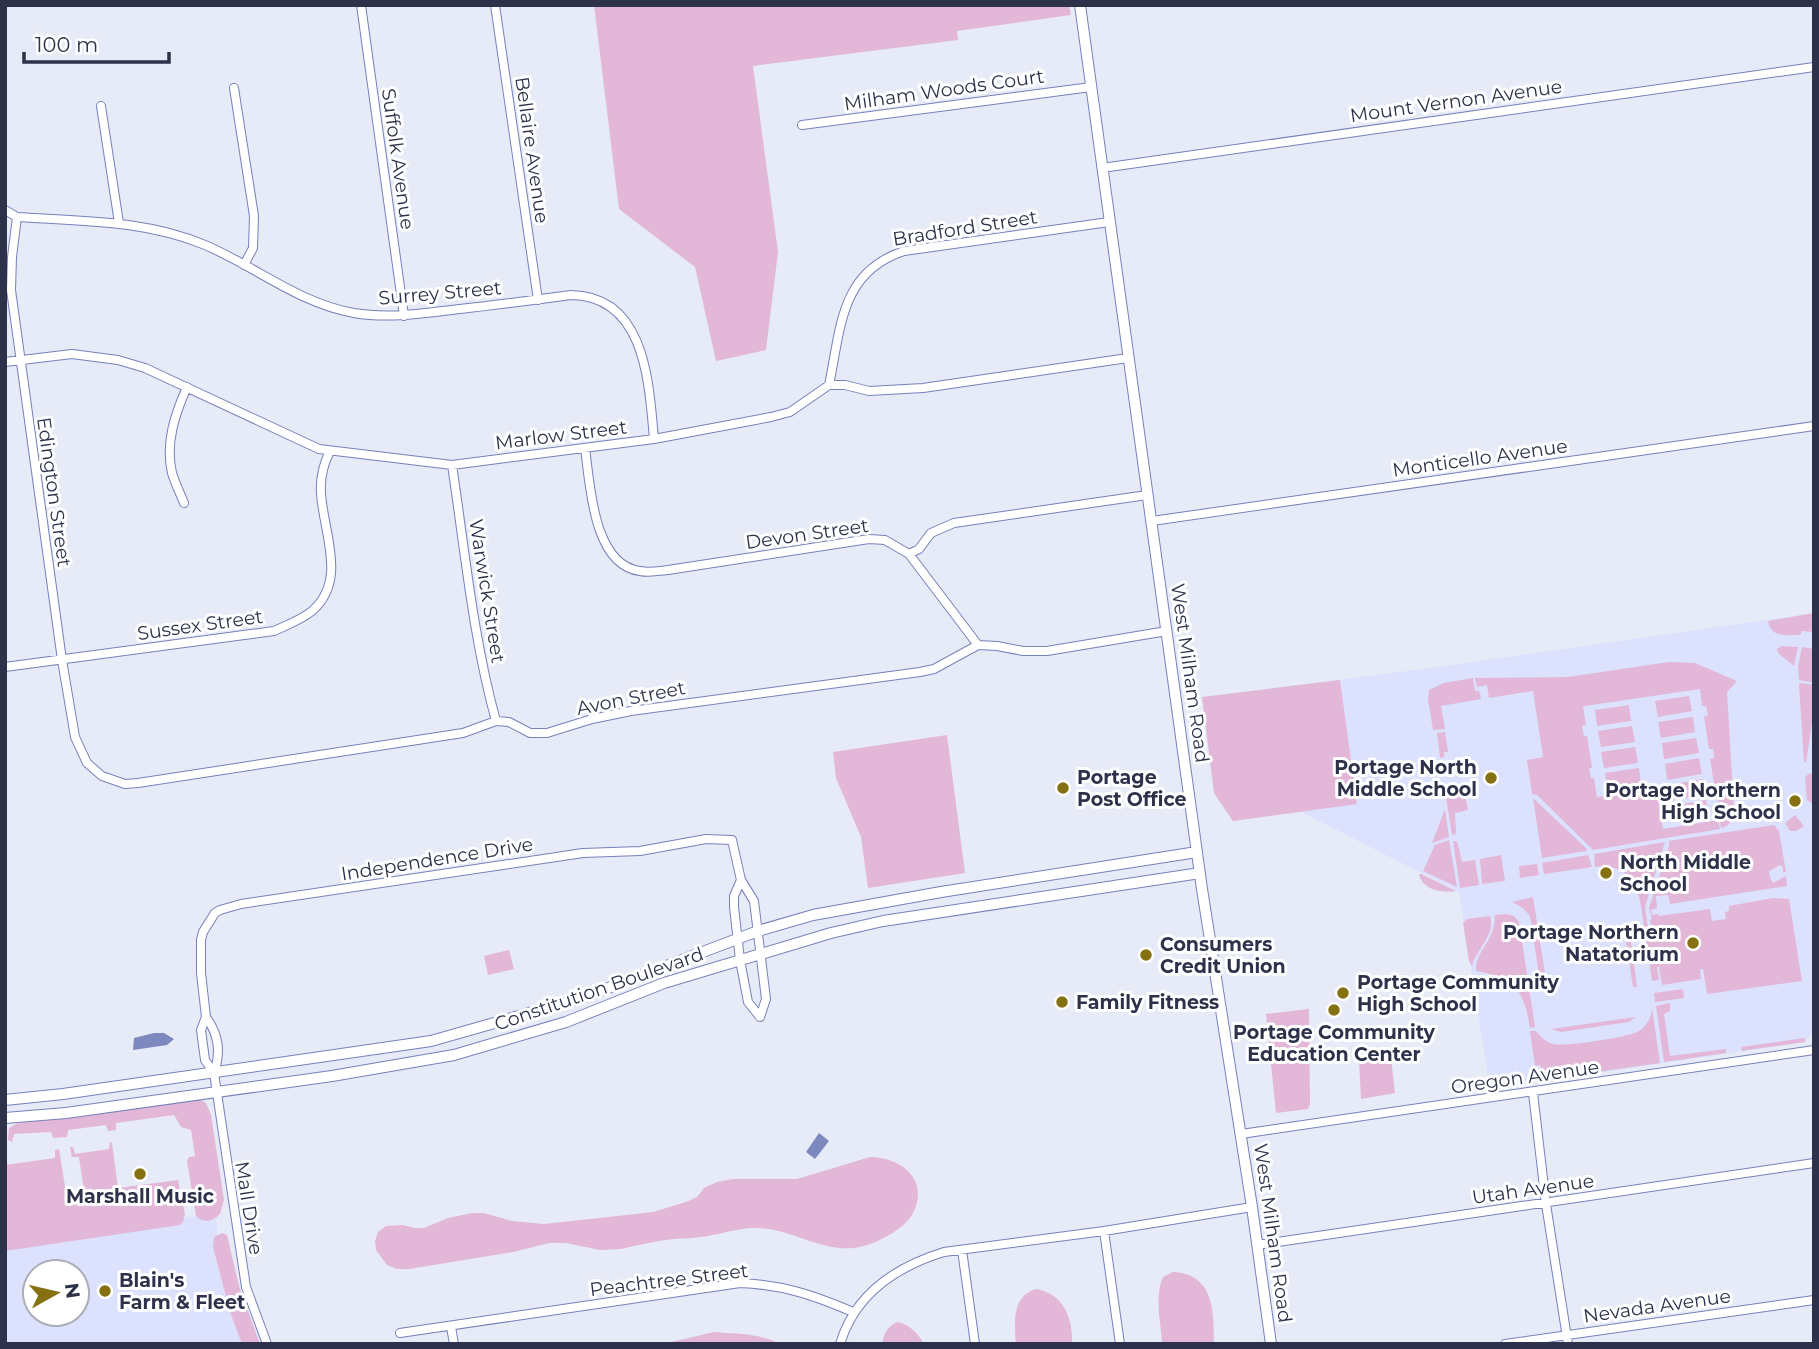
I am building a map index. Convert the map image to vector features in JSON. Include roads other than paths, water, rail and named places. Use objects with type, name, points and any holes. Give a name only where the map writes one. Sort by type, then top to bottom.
[{"type":"street","name":"Suffolk Avenue","points":[[361,5],[404,316]]},
{"type":"street","name":"Bellaire Avenue","points":[[495,5],[538,299]]},
{"type":"street","name":"West Milham Road","points":[[1080,5],[1197,852],[1271,1344]]},
{"type":"street","name":"Mount Vernon Avenue","points":[[1102,168],[1814,67]]},
{"type":"street","name":"Milham Woods Court","points":[[802,125],[1091,86]]},
{"type":"street","points":[[234,88],[254,216],[253,248],[244,265]]},
{"type":"street","points":[[101,106],[119,223]]},
{"type":"street","points":[[5,210],[17,217]]},
{"type":"street","name":"Surrey Street","points":[[17,217],[119,223],[162,231],[195,241],[332,308],[364,314],[404,316],[584,296],[598,300],[623,318],[644,357],[654,439]]},
{"type":"street","name":"Edington Street","points":[[17,217],[11,290],[19,360],[62,660],[78,747],[87,763],[102,776],[125,784],[138,783],[463,733],[496,721]]},
{"type":"street","name":"Bradford Street","points":[[829,385],[843,314],[851,293],[871,267],[886,257],[904,251],[1109,222]]},
{"type":"street","name":"Marlow Street","points":[[5,362],[72,354],[94,356],[145,368],[319,449],[452,465],[654,439],[790,412],[829,385]]},
{"type":"street","points":[[829,385],[845,385],[869,391],[923,388],[1128,358]]},
{"type":"street","points":[[184,503],[172,472],[171,435],[174,416],[187,387]]},
{"type":"street","name":"Monticello Avenue","points":[[1152,521],[1814,426]]},
{"type":"street","name":"Devon Street","points":[[585,448],[597,525],[602,539],[629,568],[640,571],[668,570],[869,539],[885,540],[909,554]]},
{"type":"street","name":"Sussex Street","points":[[5,667],[274,631],[312,611],[322,600],[331,573],[321,491],[325,461],[330,451]]},
{"type":"street","name":"Warwick Street","points":[[452,465],[480,656],[496,721]]},
{"type":"street","points":[[1147,495],[954,523],[931,533],[919,549],[909,554],[978,645],[1047,651],[1167,631]]},
{"type":"street","name":"Avon Street","points":[[496,721],[509,722],[530,733],[547,733],[592,719],[631,711],[920,672],[934,668],[978,645]]},
{"type":"street","name":"Independence Drive","points":[[214,1073],[205,1060],[201,1030],[206,1017],[201,940],[215,913],[228,907],[571,854],[640,851],[706,839],[732,840],[741,880],[754,901],[766,999],[760,1017],[748,1002],[740,960],[734,897],[741,880]]},
{"type":"street","name":"Constitution Boulevard","points":[[5,1100],[431,1041],[582,998],[737,938],[813,915],[1197,852]]},
{"type":"street","name":"Constitution Boulevard","points":[[5,1118],[66,1113],[216,1092],[454,1055],[566,1023],[664,983],[831,933],[883,921],[1200,873]]},
{"type":"street","name":"Independence Drive","points":[[206,1017],[216,1030],[219,1057],[214,1073]]},
{"type":"street","name":"Oregon Avenue","points":[[1241,1134],[1533,1093],[1814,1049]]},
{"type":"street","name":"Mall Drive","points":[[214,1073],[246,1287],[267,1344]]},
{"type":"street","points":[[1533,1093],[1546,1204],[1568,1339]]},
{"type":"street","name":"Utah Avenue","points":[[1257,1245],[1814,1163]]},
{"type":"street","points":[[840,1344],[853,1312],[864,1296],[905,1266],[944,1252],[1104,1231],[1252,1207]]},
{"type":"street","points":[[1104,1231],[1120,1344]]},
{"type":"street","points":[[962,1250],[975,1344]]},
{"type":"street","name":"Peachtree Street","points":[[400,1333],[740,1283],[794,1289],[853,1312]]},
{"type":"street","name":"Nevada Avenue","points":[[1505,1344],[1568,1339],[1814,1300]]},
{"type":"street","points":[[451,1327],[454,1344]]},
{"type":"water","points":[[164,1033],[174,1039],[167,1045],[133,1050],[134,1038]]},
{"type":"water","points":[[819,1133],[829,1141],[815,1159],[806,1152]]},
{"type":"place","name":"Portage North Middle School","points":[[1491,778]]},
{"type":"place","name":"Portage Post Office","points":[[1063,788]]},
{"type":"place","name":"Portage Northern High School","points":[[1795,801]]},
{"type":"place","name":"North Middle School","points":[[1606,873]]},
{"type":"place","name":"Portage Northern Natatorium","points":[[1693,943]]},
{"type":"place","name":"Consumers Credit Union","points":[[1146,955]]},
{"type":"place","name":"Portage Community High School","points":[[1343,993]]},
{"type":"place","name":"Family Fitness","points":[[1062,1002]]},
{"type":"place","name":"Portage Community Education Center","points":[[1334,1010]]},
{"type":"place","name":"Marshall Music","points":[[140,1174]]},
{"type":"place","name":"Blain's Farm & Fleet","points":[[105,1291]]}]
